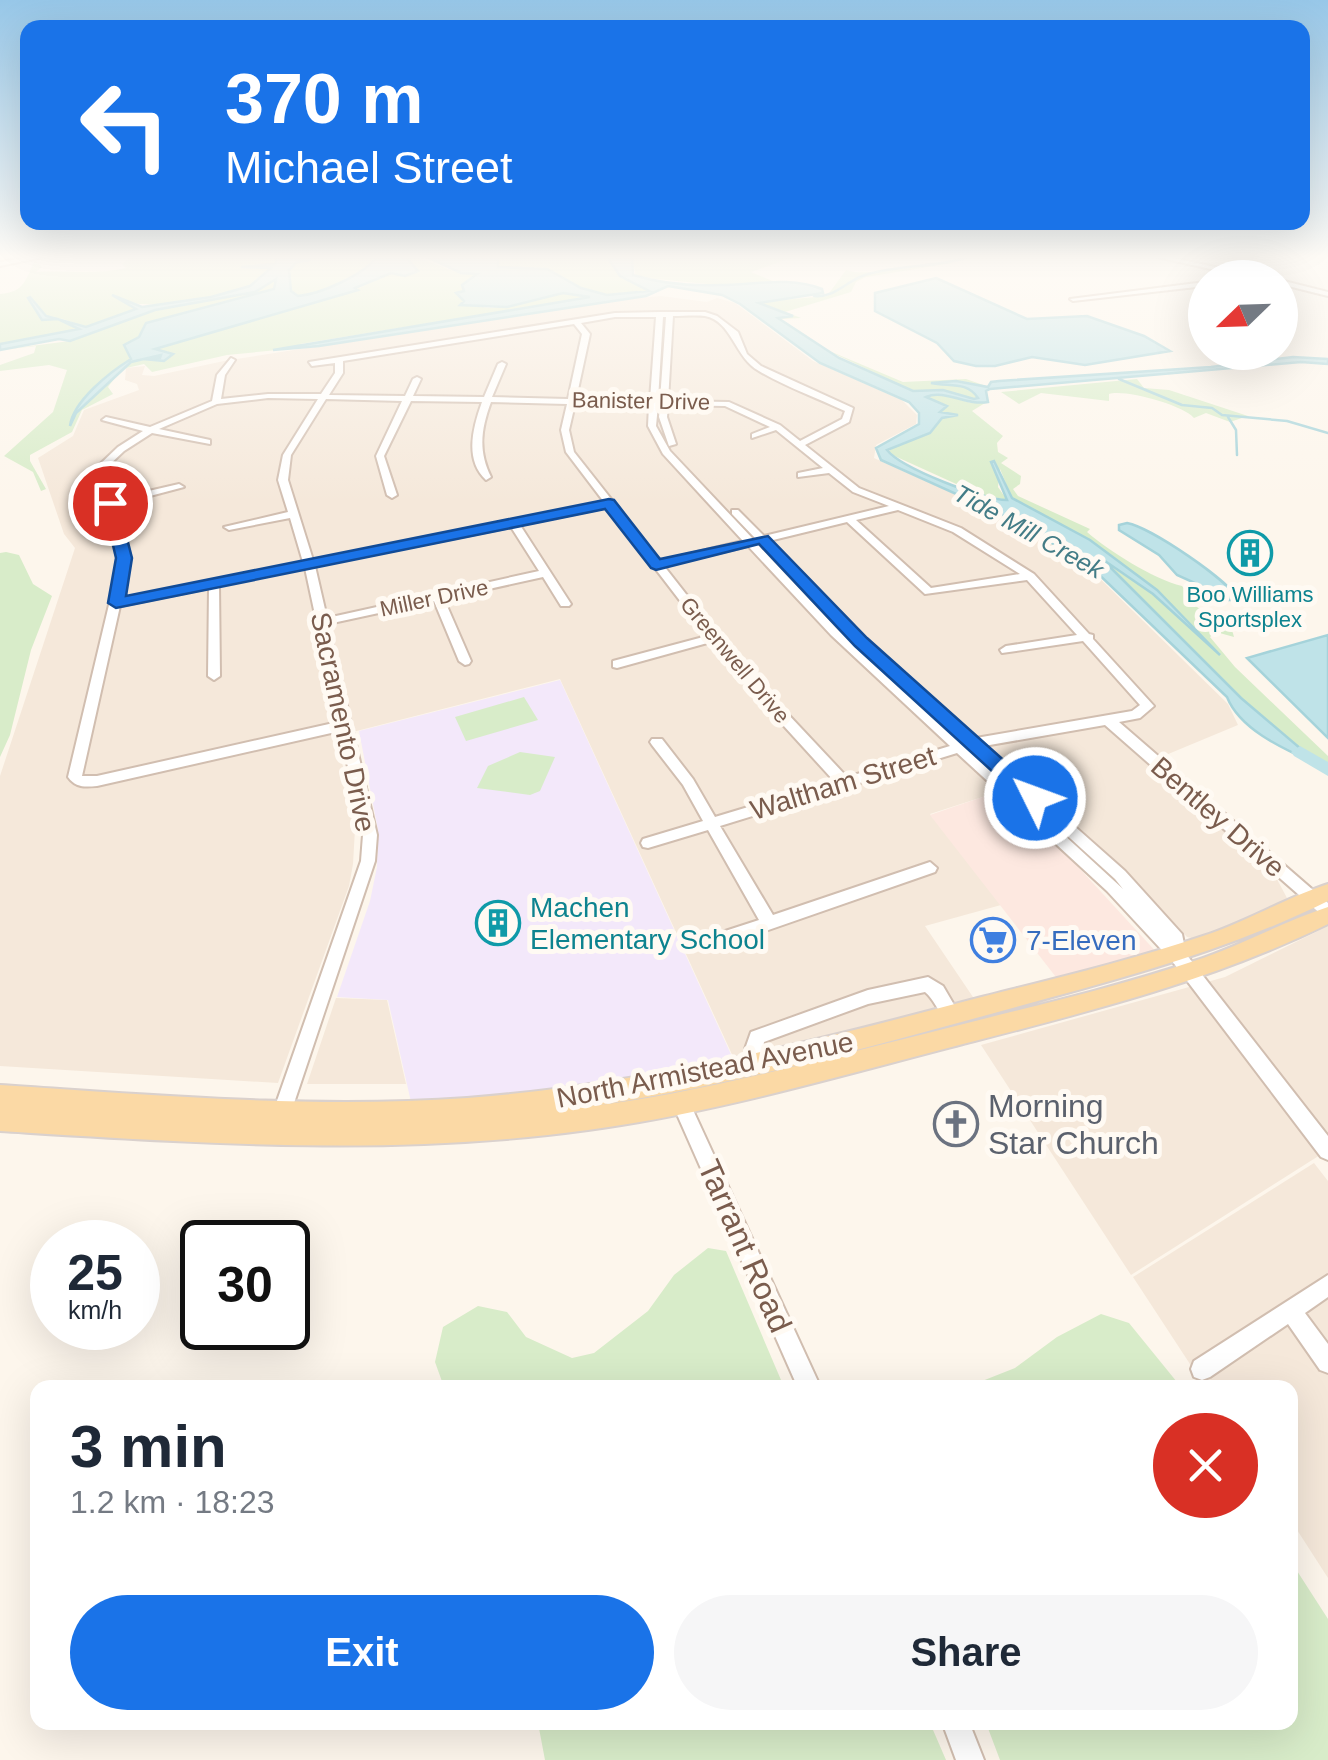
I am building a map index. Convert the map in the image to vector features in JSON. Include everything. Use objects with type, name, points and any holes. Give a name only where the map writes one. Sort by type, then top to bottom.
[{"type":"main road","name":"North Armistead Avenue","points":[[0,1119],[464,1131],[590,1119],[778,1082],[1282,938],[1324,905]]},
{"type":"main road","name":"North Armistead Avenue","points":[[0,1096],[278,1124],[362,1114],[534,1103],[673,1082],[759,1064],[1185,964]]},
{"type":"street","points":[[312,364],[339,367],[483,339]]},
{"type":"street","name":"Greenwell Drive","points":[[585,339],[565,430],[570,452],[714,638],[843,782]]},
{"type":"street","points":[[663,339],[652,426],[659,443],[756,540],[835,634],[967,745],[1185,964],[1328,1151]]},
{"type":"street","points":[[737,339],[744,355],[758,368],[850,410],[846,420],[800,444]]},
{"type":"street","points":[[216,402],[221,375],[231,360]]},
{"type":"street","points":[[486,477],[476,460],[474,442],[502,364]]},
{"type":"street","name":"Sacramento Drive","points":[[278,1124],[368,860],[370,834],[310,564],[283,480],[284,463],[339,367]]},
{"type":"street","points":[[392,495],[380,456],[417,379]]},
{"type":"street","name":"Banister Drive","points":[[110,503],[101,474],[103,464],[194,408],[216,402],[259,396],[324,396],[726,404],[777,427],[856,490],[956,530],[1030,576],[1144,699]]},
{"type":"street","points":[[106,420],[207,442]]},
{"type":"street","points":[[755,436],[777,427]]},
{"type":"street","points":[[801,475],[828,470]]},
{"type":"street","points":[[179,487],[110,503],[124,558],[75,770],[77,780],[96,781],[346,725]]},
{"type":"street","points":[[116,603],[609,504]]},
{"type":"street","points":[[656,565],[898,508]]},
{"type":"street","points":[[229,526],[293,514]]},
{"type":"street","points":[[849,519],[930,592],[1030,576]]},
{"type":"street","points":[[514,523],[564,604]]},
{"type":"street","name":"Miller Drive","points":[[322,622],[546,574]]},
{"type":"street","points":[[214,584],[214,676]]},
{"type":"street","points":[[438,598],[465,661]]},
{"type":"street","points":[[1006,650],[1089,637]]},
{"type":"street","points":[[617,664],[714,638]]},
{"type":"street","name":"Waltham Street","points":[[648,843],[967,745],[1144,711],[1148,706],[1144,699]]},
{"type":"street","name":"Bentley Drive","points":[[1108,720],[1324,905]]},
{"type":"street","points":[[657,742],[688,782],[769,922]]},
{"type":"street","points":[[725,938],[930,868]]},
{"type":"street","points":[[759,1064],[754,1049],[757,1037],[868,997],[928,984],[952,1016]]},
{"type":"street","name":"Tarrant Road","points":[[681,1103],[806,1380]]},
{"type":"street","points":[[1202,1369],[1328,1286]]},
{"type":"street","points":[[1291,1311],[1328,1362]]},
{"type":"street","points":[[958,1730],[970,1760]]},
{"type":"shaded area","points":[[362,339],[784,339],[813,361],[902,400],[917,415],[916,424],[876,445],[874,458],[1004,516],[1084,563],[1228,704],[1238,725],[1149,762],[1271,868],[1287,898],[1227,931],[1200,940],[1187,937],[1112,857],[1030,784],[998,792],[930,814],[1001,905],[925,926],[977,1003],[735,1061],[560,679],[337,736],[355,829],[353,864],[349,886],[278,1083],[0,1066],[0,776],[75,548],[64,534],[38,458],[73,436],[84,410],[139,390],[137,384],[125,380],[126,368],[145,366],[142,375],[154,376]]},
{"type":"shaded area","points":[[560,680],[734,1061],[600,1086],[411,1102],[388,1000],[337,997],[370,901],[377,867],[378,830],[359,731]]},
{"type":"shaded area","points":[[997,792],[1069,857],[1159,955],[1059,981],[930,815]]},
{"type":"shaded area","points":[[1328,926],[1328,1150],[1131,1275],[981,1045],[1225,977]]},
{"type":"shaded area","points":[[336,998],[387,1000],[406,1084],[307,1084]]},
{"type":"shaded area","points":[[1314,1163],[1328,1181],[1328,1578],[1298,1531],[1298,1380],[1200,1380],[1133,1277]]},
{"type":"green space","points":[[135,339],[124,345],[130,359],[85,397],[73,416],[70,425],[76,413],[120,371],[108,387],[113,394],[82,410],[72,432],[30,455],[46,489],[41,491],[33,472],[4,456],[53,412],[67,370],[49,365],[0,371],[0,365],[34,353],[36,346],[0,350],[70,341]]},
{"type":"green space","points":[[188,339],[330,339],[300,344],[319,346],[227,355],[152,372],[144,364],[122,369],[147,357],[165,355],[145,359],[164,361],[168,351],[157,353],[154,349]]},
{"type":"green space","points":[[820,347],[903,382],[966,379],[989,387],[956,381],[935,385],[966,387],[978,399],[943,390],[913,391]]},
{"type":"green space","points":[[1137,379],[1144,388],[1169,390],[1248,416],[1230,422],[1206,413],[1194,418],[1166,403],[1117,393],[1109,394],[1109,401],[1041,393],[1019,404],[1001,392]]},
{"type":"green space","points":[[937,393],[985,403],[972,411],[1003,436],[997,443],[998,452],[1008,458],[1001,463],[1021,476],[1020,484],[1013,489],[1018,496],[1090,529],[1087,532],[1119,556],[1182,586],[1197,607],[1229,625],[1234,637],[1216,632],[1210,637],[1235,667],[1328,756],[1328,774],[1281,747],[1317,764],[1241,698],[1101,560],[1153,594],[1219,654],[1157,590],[1098,547],[1012,498],[1000,469],[998,487],[1007,500],[976,493],[888,453],[894,444],[930,433],[942,418],[957,416],[940,412],[943,404],[926,397]]},
{"type":"green space","points":[[0,553],[19,555],[33,584],[52,596],[31,650],[10,735],[0,757]]},
{"type":"green space","points":[[524,697],[538,720],[466,741],[455,717]]},
{"type":"green space","points":[[520,752],[555,757],[540,791],[530,795],[477,788],[488,766]]},
{"type":"green space","points":[[708,1248],[726,1251],[781,1380],[441,1380],[435,1362],[443,1327],[478,1306],[507,1312],[526,1337],[572,1358],[594,1353],[648,1311],[674,1275]]},
{"type":"green space","points":[[1101,1314],[1129,1323],[1175,1380],[985,1380],[1015,1368],[1057,1337]]},
{"type":"green space","points":[[1298,1572],[1328,1619],[1328,1760],[1000,1760],[989,1730],[1298,1730]]},
{"type":"green space","points":[[539,1730],[933,1730],[946,1760],[545,1760]]},
{"type":"water","points":[[26,339],[58,339],[0,350],[0,344]]},
{"type":"water","points":[[135,339],[189,339],[155,349],[173,354],[164,361],[131,362],[76,413],[70,426],[73,416],[85,397],[131,359],[124,345]]},
{"type":"water","points":[[338,339],[364,339],[273,350]]},
{"type":"water","points":[[788,339],[810,339],[839,358],[913,391],[943,390],[974,399],[978,398],[963,387],[931,383],[956,381],[988,387],[999,381],[1209,370],[990,389],[986,391],[988,402],[933,395],[926,397],[947,406],[940,412],[958,415],[942,418],[930,433],[887,450],[943,482],[1007,500],[991,462],[994,461],[1012,498],[1090,540],[1157,590],[1220,655],[1153,594],[1102,559],[1241,698],[1321,766],[1254,730],[1227,697],[1088,564],[1007,517],[881,460],[876,448],[919,424],[919,413],[909,402],[820,363]]},
{"type":"water","points":[[930,339],[1149,339],[1170,351],[1085,365],[1032,357],[995,366],[976,366],[954,361]]},
{"type":"water","points":[[1298,357],[1328,359],[1328,364],[1301,362]]},
{"type":"water","points":[[1127,523],[1154,534],[1188,556],[1239,600],[1222,600],[1177,575],[1159,555],[1119,530],[1119,525]]},
{"type":"water","points":[[1328,635],[1328,738],[1247,658]]},
{"type":"waterway","points":[[1119,379],[1182,405],[1212,408],[1222,415],[1287,421],[1328,433]]},
{"type":"waterway","points":[[1228,417],[1236,430],[1237,455]]},
{"type":"waterway","name":"Tide Mill Creek","points":[[1300,752],[1328,770]]},
{"type":"place","name":"Boo Williams Sportsplex","points":[[1250,553]]},
{"type":"place","name":"Machen Elementary School","points":[[498,923]]},
{"type":"place","name":"7-Eleven","points":[[993,940]]},
{"type":"place","name":"Morning Star Church","points":[[956,1124]]},
{"type":"route","points":[[110,503],[124,558],[116,603],[609,504],[656,565],[762,539],[861,642],[1035,798]]}]
